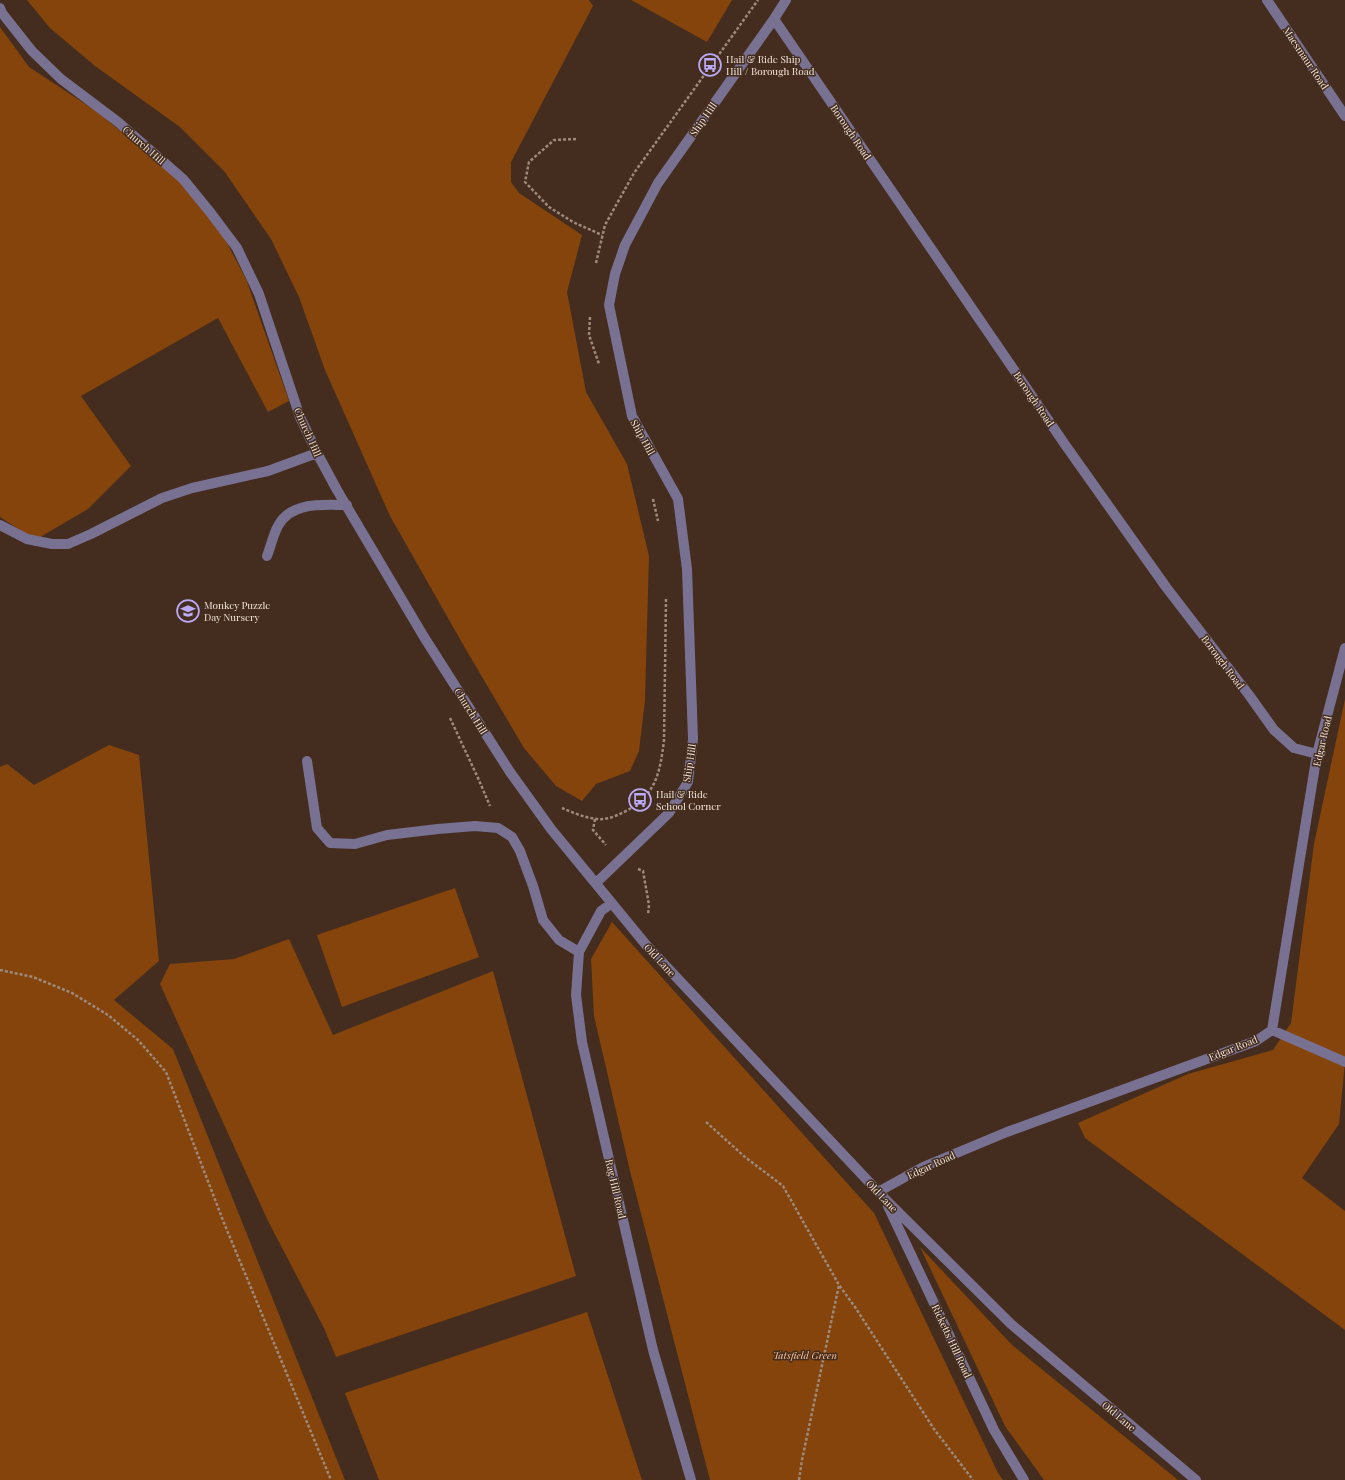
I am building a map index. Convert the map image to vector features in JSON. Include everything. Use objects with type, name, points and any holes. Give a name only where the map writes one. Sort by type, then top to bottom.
[{"type":"street","name":"Ship Hill","points":[[596,883],[669,813],[688,782],[693,739],[687,569],[678,499],[632,416],[609,306],[615,274],[625,245],[658,183],[786,0]]},
{"type":"street","name":"Maesmaur Road","points":[[1267,0],[1345,116]]},
{"type":"street","name":"Church Hill","points":[[0,8],[2,13],[32,51],[61,79],[118,122],[183,179],[237,248],[259,294],[300,417],[317,453],[424,637],[510,772],[551,829],[596,883]]},
{"type":"street","name":"Borough Road","points":[[774,19],[1066,446],[1166,587],[1274,730],[1294,748],[1317,754]]},
{"type":"street","points":[[0,525],[27,539],[52,544],[68,544],[92,534],[162,498],[192,488],[268,471],[317,453]]},
{"type":"street","points":[[267,556],[278,525],[290,512],[306,506],[347,505]]},
{"type":"street","name":"Edgar Road","points":[[882,1196],[923,1167],[1007,1132],[1256,1040],[1272,1030],[1317,754],[1345,648]]},
{"type":"street","points":[[307,761],[317,828],[330,843],[355,844],[387,835],[475,826],[498,828],[512,837],[520,851],[533,886],[543,920],[558,940],[579,952]]},
{"type":"street","name":"Old Lane","points":[[596,883],[647,946],[882,1196],[1011,1324],[1196,1480]]},
{"type":"street","name":"Rag Hill Road","points":[[612,903],[601,911],[579,952],[576,995],[582,1042],[653,1350],[691,1480]]},
{"type":"street","points":[[1272,1030],[1345,1062]]},
{"type":"street","name":"Ricketts Hill Road","points":[[882,1196],[994,1430],[1024,1480]]},
{"type":"path","points":[[576,139],[554,140],[529,162],[525,182],[548,207],[573,222],[625,245]]},
{"type":"path","points":[[0,970],[33,977],[72,993],[108,1015],[138,1040],[166,1072],[224,1223],[332,1480]]},
{"type":"path","points":[[706,1122],[745,1157],[783,1186],[839,1285],[855,1307],[934,1429],[973,1480]]},
{"type":"path","points":[[799,1480],[803,1453],[839,1285]]},
{"type":"green space","points":[[27,0],[589,0],[593,6],[511,162],[511,182],[519,193],[582,235],[567,292],[586,392],[627,464],[649,556],[645,700],[639,751],[630,771],[596,784],[582,801],[556,786],[524,748],[390,516],[325,370],[299,297],[271,239],[224,171],[180,127],[95,66],[50,28]]},
{"type":"green space","points":[[631,0],[732,0],[707,42]]},
{"type":"green space","points":[[0,27],[29,67],[96,111],[181,181],[219,228],[246,279],[289,401],[268,412],[218,318],[81,396],[131,466],[88,509],[35,540],[0,517]]},
{"type":"green space","points":[[1345,699],[1345,1062],[1339,1124],[1302,1178],[1345,1211],[1345,1330],[1085,1138],[1078,1123],[1188,1074],[1273,1050],[1291,1023],[1314,844]]},
{"type":"green space","points":[[109,745],[139,755],[159,961],[114,1000],[173,1049],[345,1480],[0,1480],[0,767],[7,764],[34,785]]},
{"type":"green space","points":[[455,888],[479,957],[342,1007],[317,935]]},
{"type":"green space","name":"Tatsfield Green","points":[[612,922],[874,1213],[998,1473],[1003,1480],[710,1480],[630,1171],[594,1016],[591,959]]},
{"type":"green space","points":[[289,939],[333,1035],[493,971],[576,1276],[336,1357],[324,1328],[268,1221],[160,984],[170,964],[234,959]]},
{"type":"green space","points":[[920,1247],[1012,1345],[1178,1480],[1044,1480],[1005,1426]]},
{"type":"green space","points":[[587,1312],[642,1480],[379,1480],[345,1393]]},
{"type":"place","name":"Hail & Ride Ship Hill / Borough Road","points":[[710,65]]},
{"type":"place","name":"Monkey Puzzle Day Nursery","points":[[188,611]]},
{"type":"place","name":"Hail & Ride School Corner","points":[[640,800]]}]
